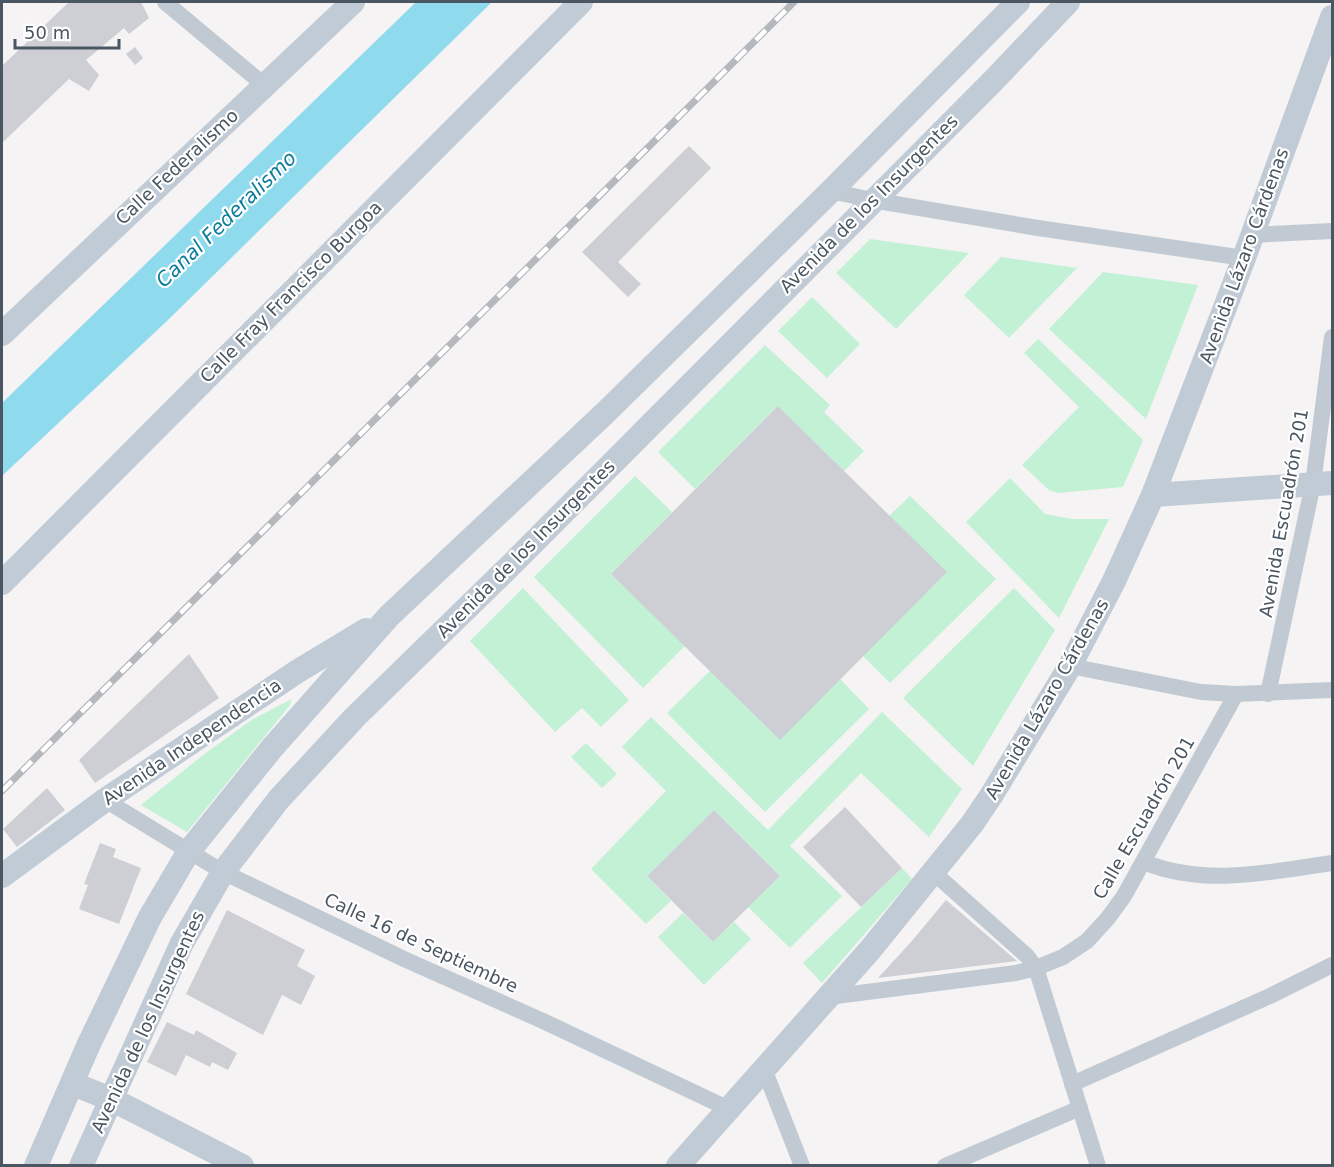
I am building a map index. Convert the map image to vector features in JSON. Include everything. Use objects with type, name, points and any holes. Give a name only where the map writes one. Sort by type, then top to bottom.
[{"type":"main road","name":"Calle Federalismo","points":[[2,334],[352,2]]},
{"type":"main road","name":"Calle Fray Francisco Burgoa","points":[[2,583],[581,2]]},
{"type":"main road","name":"Avenida de los Insurgentes","points":[[36,1166],[88,1046],[150,917],[189,852],[272,748],[389,616],[604,414],[831,191],[1018,2]]},
{"type":"main road","name":"Avenida de los Insurgentes","points":[[81,1166],[182,943],[223,872],[279,799],[343,729],[512,564],[994,80],[1068,2]]},
{"type":"main road","name":"Avenida Lázaro Cárdenas","points":[[678,1166],[727,1108],[870,950],[972,824],[1070,666],[1109,591],[1153,495],[1330,29]]},
{"type":"main road","points":[[1153,495],[1323,484]]},
{"type":"main road","name":"Avenida Independencia","points":[[2,876],[105,800],[298,671],[389,616]]},
{"type":"main road","points":[[73,1084],[111,1099],[242,1166]]},
{"type":"street","points":[[173,4],[264,85]]},
{"type":"street","points":[[831,191],[872,200],[1120,241],[1244,258]]},
{"type":"street","points":[[1252,235],[1332,231]]},
{"type":"street","name":"Avenida Escuadrón 201","points":[[1268,694],[1323,484],[1332,338]]},
{"type":"street","points":[[1070,666],[1172,687],[1236,694],[1332,690]]},
{"type":"street","name":"Calle Escuadrón 201","points":[[828,998],[1016,973],[1063,957],[1087,941],[1108,918],[1144,862],[1236,694]]},
{"type":"street","name":"Calle 16 de Septiembre","points":[[105,800],[223,872],[399,957],[727,1108]]},
{"type":"street","points":[[1144,862],[1163,870],[1223,876],[1257,874],[1332,863]]},
{"type":"street","points":[[933,872],[1027,956],[1036,968],[1098,1166]]},
{"type":"street","points":[[1072,1084],[1270,996],[1332,965]]},
{"type":"street","points":[[764,1069],[802,1166]]},
{"type":"street","points":[[945,1166],[1080,1108]]},
{"type":"green space","points":[[870,239],[969,253],[896,329],[836,273]]},
{"type":"green space","points":[[1001,257],[1077,268],[1009,338],[964,295]]},
{"type":"green space","points":[[1103,272],[1198,285],[1146,419],[1049,329]]},
{"type":"green space","points":[[812,297],[860,344],[827,378],[778,331]]},
{"type":"green space","points":[[1038,339],[1143,440],[1123,487],[1058,493],[1049,490],[1022,465],[1079,407],[1024,353]]},
{"type":"green space","points":[[765,345],[830,405],[824,412],[864,451],[844,471],[778,406],[695,489],[658,452]]},
{"type":"green space","points":[[635,476],[672,512],[611,574],[685,646],[643,688],[534,577]]},
{"type":"green space","points":[[1010,478],[1045,514],[1072,519],[1109,519],[1059,618],[966,522]]},
{"type":"green space","points":[[910,496],[996,579],[890,683],[863,656],[889,516]]},
{"type":"green space","points":[[523,588],[629,700],[601,727],[582,708],[555,732],[470,641]]},
{"type":"green space","points":[[1014,588],[1055,630],[973,766],[903,698]]},
{"type":"green space","points":[[710,671],[840,679],[869,709],[765,812],[667,713]]},
{"type":"green space","points":[[292,699],[290,705],[187,832],[141,805],[203,755],[253,719]]},
{"type":"green space","points":[[882,712],[962,789],[929,837],[861,773],[790,846],[842,896],[790,948],[748,907],[780,876],[714,810],[647,876],[671,901],[646,924],[591,869],[666,791],[622,747],[651,717],[768,830]]},
{"type":"green space","points":[[586,743],[617,774],[602,788],[571,757]]},
{"type":"green space","points":[[902,868],[912,879],[822,983],[803,963]]},
{"type":"green space","points":[[683,913],[713,942],[734,922],[751,939],[704,985],[658,937]]},
{"type":"water","name":"Canal Federalismo","points":[[416,2],[492,2],[169,319],[2,476],[2,403]]},
{"type":"building","points":[[69,2],[141,2],[149,18],[129,34],[124,28],[86,60],[99,75],[89,91],[69,79],[2,143],[2,66]]},
{"type":"building","points":[[135,47],[143,58],[135,65],[126,54]]},
{"type":"building","points":[[689,146],[711,168],[618,262],[641,284],[628,297],[582,252]]},
{"type":"building","points":[[778,406],[947,572],[780,740],[611,574]]},
{"type":"building","points":[[189,654],[219,698],[95,783],[79,760]]},
{"type":"building","points":[[47,788],[65,810],[17,847],[3,829]]},
{"type":"building","points":[[845,807],[902,868],[861,907],[803,847]]},
{"type":"building","points":[[714,810],[780,876],[713,942],[647,876]]},
{"type":"building","points":[[100,843],[116,849],[113,857],[141,868],[119,924],[79,909],[88,885],[84,884]]},
{"type":"building","points":[[946,900],[1017,961],[878,978],[911,942]]},
{"type":"building","points":[[227,910],[305,950],[297,966],[315,976],[301,1005],[282,995],[263,1035],[186,994]]},
{"type":"building","points":[[167,1022],[194,1035],[196,1030],[237,1053],[228,1070],[212,1062],[210,1067],[186,1055],[176,1076],[147,1062]]},
{"type":"railway","points":[[2,791],[794,2]]}]
